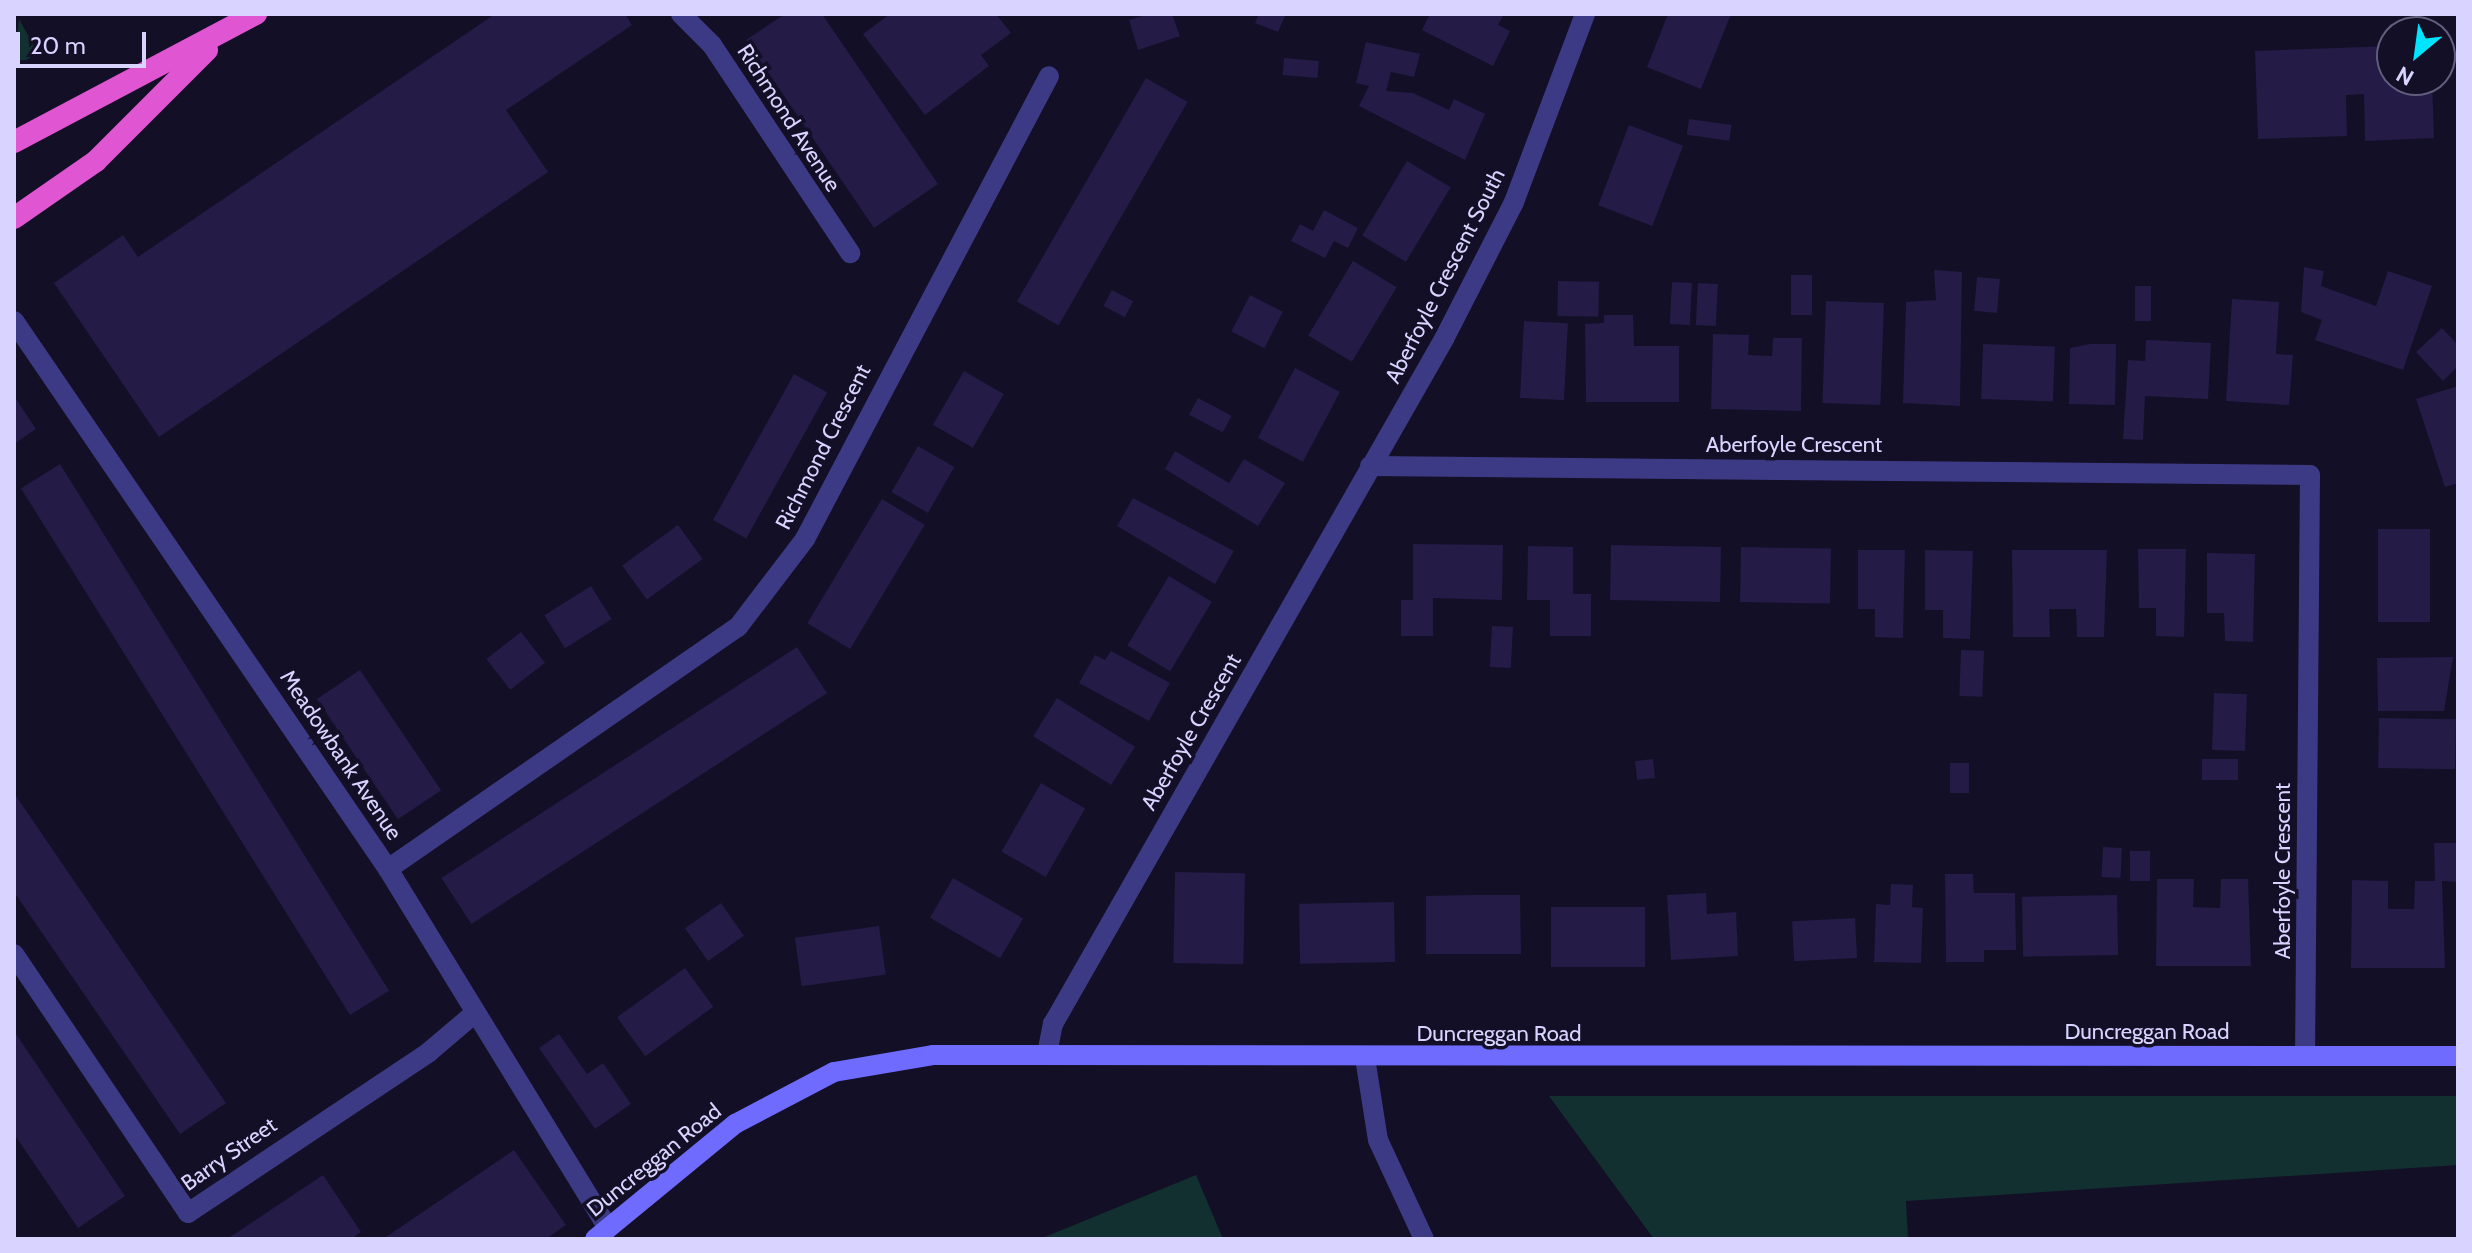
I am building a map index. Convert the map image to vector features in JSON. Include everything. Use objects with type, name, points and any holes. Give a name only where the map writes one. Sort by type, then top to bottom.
[{"type":"highway","points":[[14,142],[53,117],[219,38],[256,14]]},
{"type":"highway","points":[[14,218],[96,161],[219,38]]},
{"type":"main road","name":"Duncreggan Road","points":[[602,1233],[735,1124],[834,1072],[933,1055],[1365,1058],[2458,1056]]},
{"type":"street","name":"Richmond Avenue","points":[[681,14],[712,45],[850,253]]},
{"type":"street","name":"Aberfoyle Crescent South","points":[[1370,466],[1514,202],[1585,14]]},
{"type":"street","name":"Richmond Crescent","points":[[388,869],[738,627],[805,539],[1049,76]]},
{"type":"street","name":"Meadowbank Avenue","points":[[14,321],[388,869],[602,1233]]},
{"type":"street","name":"Aberfoyle Crescent","points":[[1047,1054],[1053,1024],[1370,466],[2310,475],[2305,1055]]},
{"type":"street","name":"Barry Street","points":[[14,954],[188,1213],[429,1052],[475,1013]]},
{"type":"street","points":[[1365,1058],[1378,1140],[1424,1239]]},
{"type":"green space","points":[[19,19],[38,53],[26,60],[14,61]]},
{"type":"green space","points":[[1549,1096],[2458,1096],[2458,1165],[1906,1201],[1908,1239],[1654,1239]]},
{"type":"green space","points":[[1196,1175],[1223,1239],[1040,1239]]},
{"type":"building","points":[[495,14],[625,14],[632,25],[506,110],[548,172],[159,437],[54,283],[123,235],[138,257]]},
{"type":"building","points":[[785,14],[822,14],[938,184],[874,228],[746,40]]},
{"type":"building","points":[[890,14],[996,14],[1011,33],[981,55],[989,66],[925,115],[863,34]]},
{"type":"building","points":[[1148,14],[1172,14],[1180,36],[1138,50],[1129,20]]},
{"type":"building","points":[[1259,14],[1285,16],[1278,32],[1255,23]]},
{"type":"building","points":[[1430,14],[1504,14],[1498,25],[1510,31],[1493,66],[1422,30]]},
{"type":"building","points":[[1668,14],[1731,14],[1701,89],[1647,67]]},
{"type":"building","points":[[1366,42],[1420,54],[1414,77],[1391,72],[1386,91],[1413,93],[1449,110],[1454,99],[1485,114],[1465,160],[1359,106],[1369,86],[1356,83]]},
{"type":"building","points":[[2376,47],[2376,96],[2433,96],[2434,138],[2365,141],[2364,94],[2346,95],[2347,136],[2258,139],[2255,51]]},
{"type":"building","points":[[1284,58],[1319,61],[1317,78],[1283,75]]},
{"type":"building","points":[[1146,78],[1188,102],[1059,325],[1017,301]]},
{"type":"building","points":[[1689,119],[1732,125],[1729,141],[1687,135]]},
{"type":"building","points":[[1629,125],[1683,146],[1652,226],[1598,205]]},
{"type":"building","points":[[1407,161],[1451,187],[1406,262],[1362,236]]},
{"type":"building","points":[[1324,210],[1358,228],[1348,248],[1334,241],[1325,258],[1291,241],[1300,224],[1313,231]]},
{"type":"building","points":[[1353,261],[1397,287],[1352,362],[1308,336]]},
{"type":"building","points":[[2304,267],[2324,271],[2321,286],[2376,306],[2388,271],[2432,286],[2403,370],[2315,340],[2322,320],[2301,312]]},
{"type":"building","points":[[1934,270],[1962,272],[1960,406],[1903,403],[1906,302],[1936,300]]},
{"type":"building","points":[[1791,275],[1812,275],[1812,315],[1791,315]]},
{"type":"building","points":[[1977,277],[2000,279],[1997,313],[1974,311]]},
{"type":"building","points":[[1558,281],[1599,282],[1598,317],[1557,316]]},
{"type":"building","points":[[1672,282],[1692,283],[1690,325],[1670,324]]},
{"type":"building","points":[[1698,283],[1718,284],[1716,326],[1696,325]]},
{"type":"building","points":[[2135,286],[2151,286],[2151,321],[2135,321]]},
{"type":"building","points":[[1112,290],[1133,301],[1125,317],[1104,306]]},
{"type":"building","points":[[1250,295],[1283,312],[1264,348],[1231,332]]},
{"type":"building","points":[[2232,299],[2279,302],[2276,354],[2293,355],[2289,405],[2226,401]]},
{"type":"building","points":[[1826,301],[1884,303],[1880,405],[1822,403]]},
{"type":"building","points":[[1604,315],[1633,315],[1634,346],[1679,346],[1679,402],[1586,402],[1585,324],[1604,323]]},
{"type":"building","points":[[1524,321],[1568,323],[1564,400],[1520,398]]},
{"type":"building","points":[[2442,328],[2458,345],[2458,366],[2443,381],[2416,352]]},
{"type":"building","points":[[1713,334],[1749,335],[1748,355],[1772,356],[1773,338],[1802,338],[1801,411],[1711,409]]},
{"type":"building","points":[[2146,340],[2211,343],[2208,399],[2145,396],[2143,440],[2123,439],[2128,360],[2145,361]]},
{"type":"building","points":[[1983,344],[2055,347],[2053,401],[1981,399]]},
{"type":"building","points":[[2116,344],[2115,405],[2069,404],[2070,348]]},
{"type":"building","points":[[1295,368],[1340,392],[1303,462],[1258,438]]},
{"type":"building","points":[[964,371],[1004,394],[973,448],[933,425]]},
{"type":"building","points":[[794,374],[827,392],[746,538],[713,520]]},
{"type":"building","points":[[2458,386],[2458,483],[2445,487],[2416,399]]},
{"type":"building","points":[[14,396],[36,429],[14,444]]},
{"type":"building","points":[[1198,398],[1232,416],[1223,433],[1189,415]]},
{"type":"building","points":[[918,446],[954,467],[928,513],[892,492]]},
{"type":"building","points":[[1175,451],[1229,483],[1244,459],[1285,483],[1258,526],[1165,469]]},
{"type":"building","points":[[60,464],[389,991],[350,1015],[21,488]]},
{"type":"building","points":[[1133,498],[1234,551],[1215,584],[1117,526]]},
{"type":"building","points":[[882,499],[925,525],[850,649],[807,623]]},
{"type":"building","points":[[678,525],[703,559],[647,600],[622,566]]},
{"type":"building","points":[[2378,529],[2430,529],[2430,622],[2378,622]]},
{"type":"building","points":[[1413,544],[1503,545],[1502,600],[1433,598],[1433,636],[1401,636],[1401,600],[1413,600]]},
{"type":"building","points":[[1611,545],[1721,547],[1720,602],[1610,600]]},
{"type":"building","points":[[1528,546],[1573,547],[1573,594],[1591,594],[1591,636],[1550,636],[1550,600],[1527,600]]},
{"type":"building","points":[[1741,547],[1831,549],[1830,604],[1740,602]]},
{"type":"building","points":[[2138,549],[2186,549],[2184,637],[2156,636],[2156,608],[2139,608]]},
{"type":"building","points":[[1858,550],[1905,550],[1903,638],[1875,637],[1875,609],[1858,609]]},
{"type":"building","points":[[1925,550],[1973,551],[1970,639],[1943,638],[1943,610],[1925,610]]},
{"type":"building","points":[[2012,550],[2107,550],[2104,637],[2077,637],[2076,609],[2049,609],[2050,637],[2013,637]]},
{"type":"building","points":[[2207,553],[2255,554],[2253,642],[2225,641],[2224,613],[2207,613]]},
{"type":"building","points":[[1169,576],[1212,602],[1170,671],[1127,645]]},
{"type":"building","points":[[591,586],[612,619],[565,648],[544,615]]},
{"type":"building","points":[[1492,626],[1513,627],[1511,668],[1490,667]]},
{"type":"building","points":[[521,632],[545,663],[510,690],[486,659]]},
{"type":"building","points":[[797,647],[827,693],[471,924],[441,878]]},
{"type":"building","points":[[1961,650],[1984,651],[1982,697],[1959,696]]},
{"type":"building","points":[[1111,651],[1170,683],[1149,721],[1079,683],[1095,655],[1105,660]]},
{"type":"building","points":[[2453,657],[2444,711],[2378,711],[2377,658]]},
{"type":"building","points":[[360,670],[441,790],[398,819],[317,699]]},
{"type":"building","points":[[2214,693],[2247,694],[2245,751],[2212,750]]},
{"type":"building","points":[[1057,698],[1135,747],[1111,785],[1033,736]]},
{"type":"building","points":[[2379,718],[2456,719],[2455,769],[2378,768]]},
{"type":"building","points":[[1653,759],[1655,778],[1637,780],[1635,761]]},
{"type":"building","points":[[2202,759],[2238,759],[2238,780],[2202,780]]},
{"type":"building","points":[[1950,763],[1969,763],[1969,793],[1950,793]]},
{"type":"building","points":[[1041,783],[1085,809],[1046,877],[1002,851]]},
{"type":"building","points":[[14,793],[226,1103],[180,1134],[14,892]]},
{"type":"building","points":[[2434,843],[2458,843],[2458,882],[2442,881],[2445,968],[2351,968],[2352,880],[2388,881],[2388,909],[2414,909],[2415,881],[2435,881]]},
{"type":"building","points":[[2103,847],[2122,848],[2120,878],[2101,877]]},
{"type":"building","points":[[2130,851],[2150,851],[2150,881],[2130,881]]},
{"type":"building","points":[[1175,872],[1245,873],[1243,964],[1173,963]]},
{"type":"building","points":[[1945,874],[1973,874],[1974,893],[2015,893],[2016,950],[1984,950],[1984,962],[1946,962]]},
{"type":"building","points":[[953,878],[1023,918],[1000,958],[930,918]]},
{"type":"building","points":[[2157,879],[2194,879],[2193,907],[2220,908],[2221,879],[2248,879],[2251,966],[2156,966]]},
{"type":"building","points":[[1891,884],[1913,885],[1912,907],[1923,908],[1921,963],[1874,962],[1876,904],[1890,905]]},
{"type":"building","points":[[1706,893],[1707,914],[1736,912],[1738,956],[1671,960],[1667,895]]},
{"type":"building","points":[[1520,895],[1521,954],[1426,954],[1426,896]]},
{"type":"building","points":[[2117,895],[2118,955],[2023,957],[2022,897]]},
{"type":"building","points":[[1394,902],[1395,962],[1300,964],[1299,904]]},
{"type":"building","points":[[721,903],[744,936],[708,961],[685,928]]},
{"type":"building","points":[[1551,907],[1645,907],[1645,967],[1551,967]]},
{"type":"building","points":[[1855,918],[1857,958],[1794,961],[1792,921]]},
{"type":"building","points":[[879,926],[886,975],[802,986],[795,938]]},
{"type":"building","points":[[685,968],[713,1007],[645,1056],[617,1017]]},
{"type":"building","points":[[14,1031],[125,1196],[78,1228],[14,1134]]},
{"type":"building","points":[[559,1034],[587,1074],[603,1063],[631,1104],[595,1129],[539,1048]]},
{"type":"building","points":[[514,1150],[566,1225],[546,1239],[383,1239]]},
{"type":"building","points":[[323,1175],[361,1232],[351,1239],[227,1239]]}]
